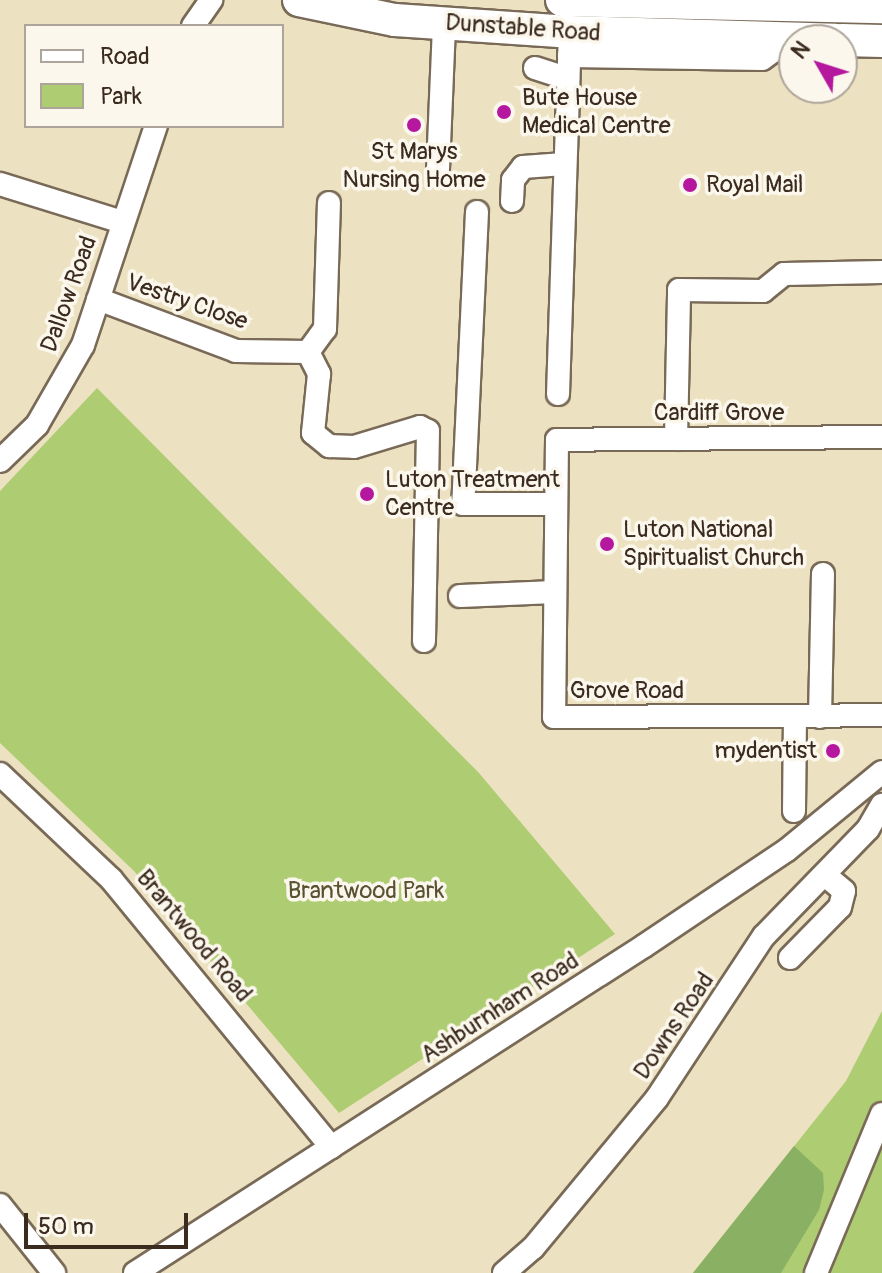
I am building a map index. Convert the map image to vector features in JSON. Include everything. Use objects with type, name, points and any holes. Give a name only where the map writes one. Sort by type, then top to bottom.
[{"type":"highway","name":"Dunstable Road","points":[[299,0],[395,20],[444,23],[570,44],[653,36],[778,39]]},
{"type":"highway","name":"Dunstable Road","points":[[562,0],[725,1],[882,7]]},
{"type":"highway","points":[[858,40],[882,41]]},
{"type":"street","points":[[438,169],[444,23]]},
{"type":"street","points":[[558,394],[570,44]]},
{"type":"street","name":"Dunstable Road","points":[[570,44],[762,59],[778,48]]},
{"type":"street","points":[[535,68],[568,79]]},
{"type":"street","name":"Dallow Road","points":[[0,461],[37,425],[83,345],[155,128]]},
{"type":"street","points":[[512,201],[511,170],[529,164],[564,164]]},
{"type":"street","points":[[0,184],[122,222]]},
{"type":"street","points":[[329,203],[325,329],[308,352],[319,374],[313,433],[329,446],[354,447],[420,427],[428,431],[424,641]]},
{"type":"street","points":[[477,212],[463,504],[556,504]]},
{"type":"street","points":[[676,439],[679,290],[763,291],[784,274],[882,272]]},
{"type":"street","name":"Vestry Close","points":[[98,299],[236,351],[308,352]]},
{"type":"street","name":"Cardiff Grove","points":[[557,440],[882,437]]},
{"type":"street","name":"Grove Road","points":[[557,440],[554,717],[882,715]]},
{"type":"street","points":[[820,717],[823,574]]},
{"type":"street","points":[[460,596],[555,592]]},
{"type":"street","points":[[794,811],[795,717]]},
{"type":"street","name":"Ashburnham Road","points":[[135,1273],[787,850],[882,772]]},
{"type":"street","name":"Brantwood Road","points":[[0,774],[111,879],[331,1147]]},
{"type":"street","name":"Downs Road","points":[[504,1273],[533,1248],[657,1098],[764,936],[868,829],[882,805]]},
{"type":"street","points":[[790,958],[840,907],[844,891],[825,875]]},
{"type":"street","points":[[816,1273],[882,1114]]},
{"type":"street","points":[[0,1205],[54,1273]]},
{"type":"green space","name":"Brantwood Park","points":[[97,388],[479,773],[615,934],[339,1113],[134,871],[0,743],[0,491]]},
{"type":"green space","points":[[882,1011],[882,1273],[693,1273],[846,1081]]},
{"type":"green space","points":[[794,1146],[823,1173],[824,1190],[819,1210],[781,1273],[693,1273]]},
{"type":"place","name":"Bute House Medical Centre","points":[[504,112]]},
{"type":"place","name":"St Marys Nursing Home","points":[[414,125]]},
{"type":"place","name":"Royal Mail","points":[[690,185]]},
{"type":"place","name":"Luton Treatment Centre","points":[[367,494]]},
{"type":"place","name":"Luton National Spiritualist Church","points":[[607,544]]},
{"type":"place","name":"mydentist","points":[[833,751]]}]
